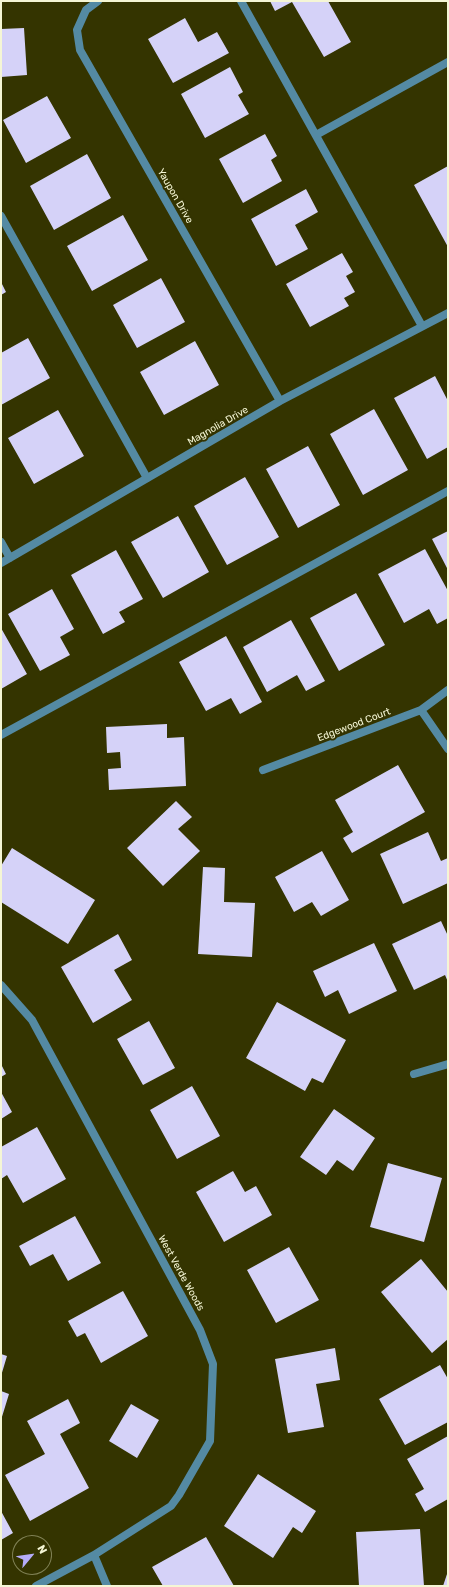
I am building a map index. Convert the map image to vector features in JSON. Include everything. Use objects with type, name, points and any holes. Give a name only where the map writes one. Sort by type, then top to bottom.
[{"type":"street","name":"Yaupon Drive","points":[[98,1],[86,10],[77,30],[80,50],[280,401]]},
{"type":"street","points":[[241,1],[422,326]]},
{"type":"street","points":[[316,135],[448,62]]},
{"type":"street","points":[[1,216],[147,478]]},
{"type":"street","name":"Magnolia Drive","points":[[1,563],[280,401],[448,313]]},
{"type":"street","points":[[1,735],[448,491]]},
{"type":"street","points":[[1,542],[10,558]]},
{"type":"street","name":"Edgewood Court","points":[[263,770],[421,710],[448,690]]},
{"type":"street","points":[[421,710],[448,749]]},
{"type":"street","name":"West Verde Woods","points":[[1,986],[32,1020],[200,1330],[213,1364],[210,1441],[179,1495],[171,1506],[94,1555],[36,1586]]},
{"type":"street","points":[[414,1074],[448,1064]]},
{"type":"street","points":[[94,1555],[107,1586]]},
{"type":"building","points":[[270,1],[328,1],[351,42],[324,57],[292,2],[275,11]]},
{"type":"building","points":[[185,18],[198,42],[217,32],[229,53],[173,83],[148,39]]},
{"type":"building","points":[[24,28],[27,75],[1,77],[1,29]]},
{"type":"building","points":[[230,67],[243,92],[238,95],[249,114],[205,138],[181,94]]},
{"type":"building","points":[[47,96],[71,138],[26,163],[3,120]]},
{"type":"building","points":[[265,134],[277,156],[271,160],[282,181],[243,203],[219,159]]},
{"type":"building","points":[[87,154],[111,198],[54,230],[30,186]]},
{"type":"building","points":[[448,166],[448,247],[414,185]]},
{"type":"building","points":[[306,189],[318,212],[295,225],[308,249],[276,266],[251,219]]},
{"type":"building","points":[[123,215],[148,260],[92,291],[67,246]]},
{"type":"building","points":[[342,253],[353,272],[346,276],[355,292],[344,298],[349,306],[310,327],[286,284]]},
{"type":"building","points":[[161,278],[185,322],[137,348],[113,305]]},
{"type":"building","points":[[1,282],[6,292],[1,295]]},
{"type":"building","points":[[28,338],[50,378],[1,405],[1,353]]},
{"type":"building","points":[[195,341],[219,385],[164,415],[140,372]]},
{"type":"building","points":[[435,376],[448,401],[448,447],[427,459],[394,398]]},
{"type":"building","points":[[374,409],[408,470],[363,495],[330,434]]},
{"type":"building","points":[[58,410],[84,456],[34,484],[8,438]]},
{"type":"building","points":[[308,446],[340,505],[298,528],[266,469]]},
{"type":"building","points":[[245,477],[279,537],[227,565],[194,506]]},
{"type":"building","points":[[178,516],[209,572],[163,598],[131,542]]},
{"type":"building","points":[[448,531],[448,570],[432,539]]},
{"type":"building","points":[[425,549],[448,591],[448,618],[437,624],[429,609],[404,623],[378,574]]},
{"type":"building","points":[[116,550],[143,599],[119,612],[125,622],[103,634],[71,575]]},
{"type":"building","points":[[52,589],[74,629],[60,637],[70,655],[40,671],[8,614]]},
{"type":"building","points":[[356,593],[385,645],[339,671],[310,618]]},
{"type":"building","points":[[291,620],[325,681],[306,691],[297,675],[267,692],[243,647]]},
{"type":"building","points":[[1,628],[27,674],[1,689]]},
{"type":"building","points":[[226,636],[262,702],[240,714],[231,698],[206,711],[179,662]]},
{"type":"building","points":[[167,724],[167,738],[184,737],[186,786],[109,790],[108,769],[121,768],[120,752],[107,753],[106,727]]},
{"type":"building","points":[[398,765],[425,812],[352,853],[343,838],[353,832],[335,800]]},
{"type":"building","points":[[176,801],[192,817],[178,829],[200,851],[163,886],[127,848]]},
{"type":"building","points":[[428,832],[441,861],[448,858],[448,883],[403,904],[380,854]]},
{"type":"building","points":[[12,848],[95,900],[68,944],[1,902],[1,866]]},
{"type":"building","points":[[322,851],[349,900],[321,916],[312,902],[294,912],[275,877]]},
{"type":"building","points":[[203,867],[225,868],[224,902],[255,903],[252,957],[198,954]]},
{"type":"building","points":[[441,921],[448,936],[448,982],[445,975],[414,990],[392,944]]},
{"type":"building","points":[[118,934],[132,960],[114,970],[132,1000],[93,1023],[61,967]]},
{"type":"building","points":[[374,943],[397,991],[349,1014],[338,990],[325,997],[313,971]]},
{"type":"building","points":[[277,1002],[346,1040],[323,1083],[312,1078],[305,1091],[246,1058]]},
{"type":"building","points":[[149,1021],[175,1068],[143,1085],[117,1039]]},
{"type":"building","points":[[1,1064],[6,1074],[1,1077]]},
{"type":"building","points":[[192,1086],[220,1136],[177,1159],[150,1110]]},
{"type":"building","points":[[1,1092],[12,1112],[1,1119]]},
{"type":"building","points":[[334,1109],[375,1138],[353,1171],[337,1160],[326,1175],[300,1157]]},
{"type":"building","points":[[37,1127],[66,1179],[23,1203],[7,1175],[1,1179],[1,1147]]},
{"type":"building","points":[[388,1163],[442,1178],[424,1242],[370,1227]]},
{"type":"building","points":[[233,1171],[245,1192],[256,1186],[272,1215],[224,1242],[196,1192]]},
{"type":"building","points":[[75,1216],[101,1263],[68,1281],[53,1254],[30,1266],[19,1246]]},
{"type":"building","points":[[289,1247],[319,1300],[276,1323],[247,1270]]},
{"type":"building","points":[[421,1259],[448,1292],[448,1339],[432,1353],[381,1292]]},
{"type":"building","points":[[123,1291],[148,1336],[101,1363],[85,1333],[77,1337],[68,1321]]},
{"type":"building","points":[[335,1348],[340,1380],[316,1384],[324,1427],[288,1433],[275,1359]]},
{"type":"building","points":[[1,1354],[7,1356],[1,1376]]},
{"type":"building","points":[[440,1365],[448,1379],[448,1422],[405,1445],[379,1399]]},
{"type":"building","points":[[1,1391],[9,1394],[1,1420]]},
{"type":"building","points":[[68,1399],[80,1423],[60,1434],[89,1488],[30,1521],[5,1475],[45,1454],[27,1421]]},
{"type":"building","points":[[131,1404],[159,1420],[137,1458],[109,1441]]},
{"type":"building","points":[[448,1436],[448,1499],[425,1512],[415,1494],[424,1489],[407,1459]]},
{"type":"building","points":[[258,1474],[316,1511],[302,1533],[293,1527],[273,1558],[224,1526]]},
{"type":"building","points":[[1,1511],[13,1533],[1,1540]]},
{"type":"building","points":[[420,1529],[424,1586],[359,1586],[356,1532]]},
{"type":"building","points":[[206,1537],[234,1586],[163,1586],[152,1567]]},
{"type":"building","points":[[448,1571],[448,1586],[443,1586]]}]
